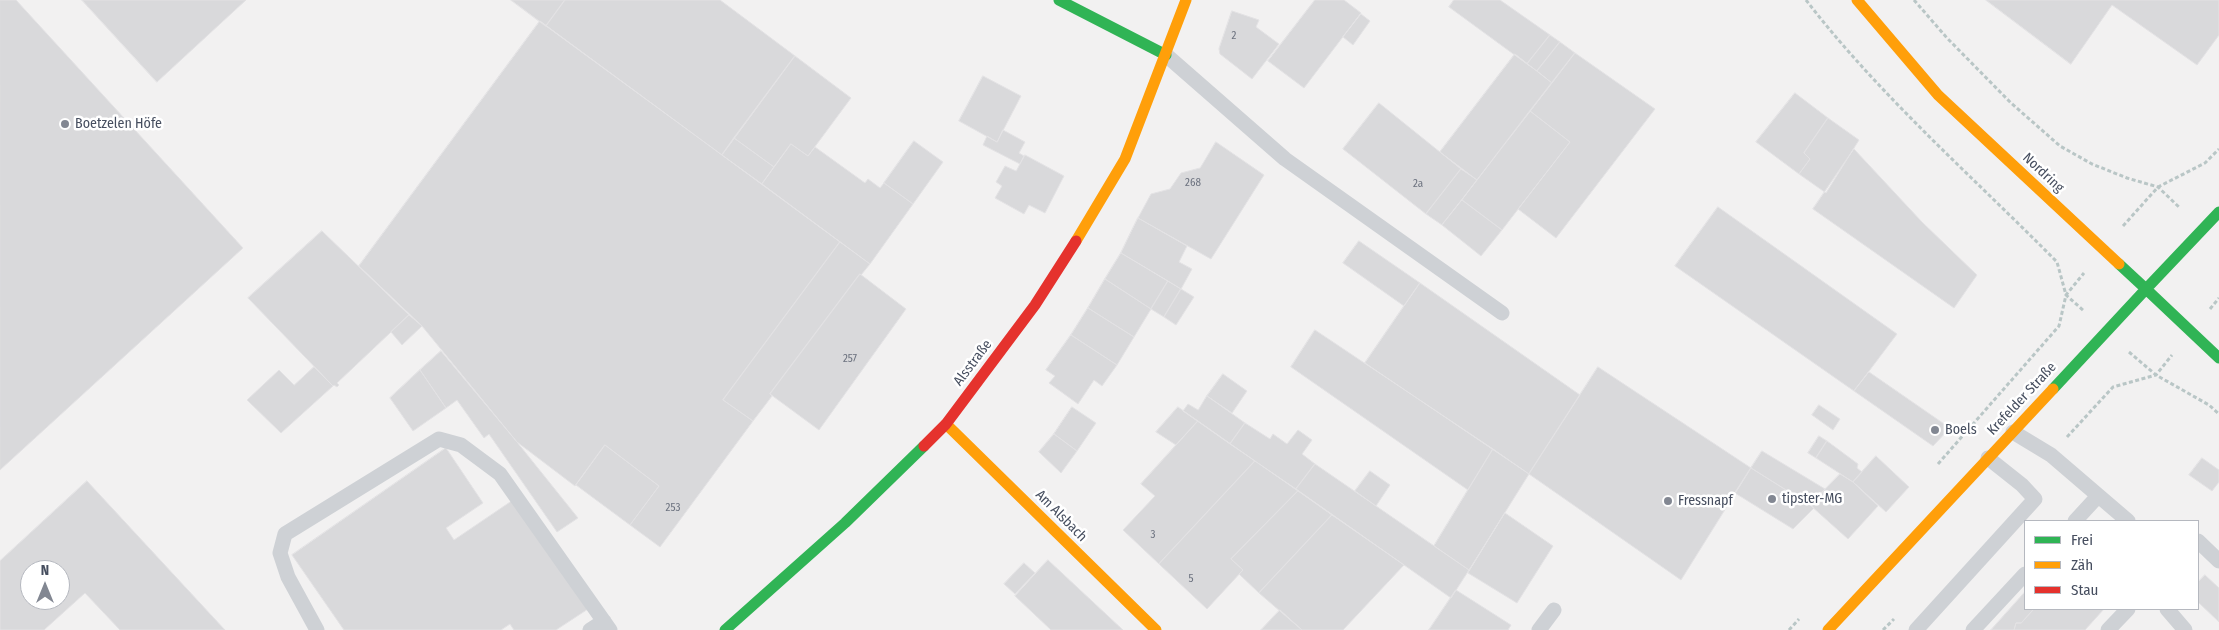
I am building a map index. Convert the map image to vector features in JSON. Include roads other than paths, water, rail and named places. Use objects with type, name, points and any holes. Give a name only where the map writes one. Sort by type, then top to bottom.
[{"type":"street","points":[[1059,0],[1166,55]]},
{"type":"street","name":"Alsstraße","points":[[725,630],[845,524],[946,424],[1035,305],[1097,208],[1125,158],[1186,0]]},
{"type":"street","name":"Nordring","points":[[1857,0],[1938,95],[2219,358]]},
{"type":"street","name":"Krefelder Straße","points":[[1828,630],[2219,212]]},
{"type":"street","name":"Am Alsbach","points":[[946,424],[1156,630]]},
{"type":"lane","points":[[1166,55],[1285,158],[1502,313]]},
{"type":"lane","points":[[2013,432],[2051,455],[2127,520]]},
{"type":"lane","points":[[317,630],[285,569],[280,553],[285,534],[439,439],[461,445],[500,474],[607,626],[590,630]]},
{"type":"lane","points":[[1916,630],[2035,499],[2022,485],[1988,458]]},
{"type":"lane","points":[[2076,520],[2098,496]]},
{"type":"lane","points":[[2199,542],[2219,561]]},
{"type":"lane","points":[[1973,630],[2024,575]]},
{"type":"lane","points":[[1539,630],[1554,610]]},
{"type":"lane","points":[[2108,630],[2127,610]]},
{"type":"lane","points":[[2168,610],[2185,630]]},
{"type":"place","name":"Boetzelen Höfe","points":[[65,124]]},
{"type":"place","name":"Boels","points":[[1935,430]]},
{"type":"place","name":"tipster-MG","points":[[1772,499]]},
{"type":"place","name":"Fressnapf","points":[[1668,501]]}]
